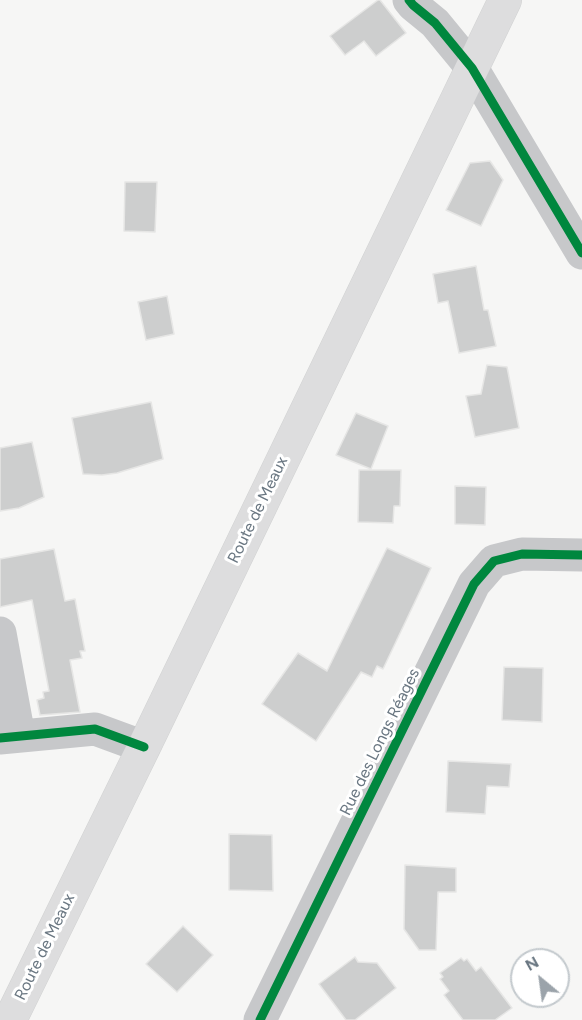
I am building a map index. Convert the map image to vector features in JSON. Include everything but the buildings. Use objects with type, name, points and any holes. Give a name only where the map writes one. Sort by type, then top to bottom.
[{"type":"main road","name":"Route de Meaux","points":[[10,1020],[505,0]]},
{"type":"street","points":[[409,0],[435,23],[472,68],[582,253]]},
{"type":"street","name":"Rue des Longs Réages","points":[[260,1020],[474,584],[494,561],[522,554],[582,555]]},
{"type":"street","points":[[0,633],[9,737],[95,729],[144,747]]},
{"type":"cycle path","points":[[409,0],[435,23],[472,68],[582,253]]},
{"type":"cycle path","points":[[260,1020],[474,584],[494,561],[522,554],[582,555]]},
{"type":"cycle path","points":[[0,738],[95,729],[144,747]]}]
